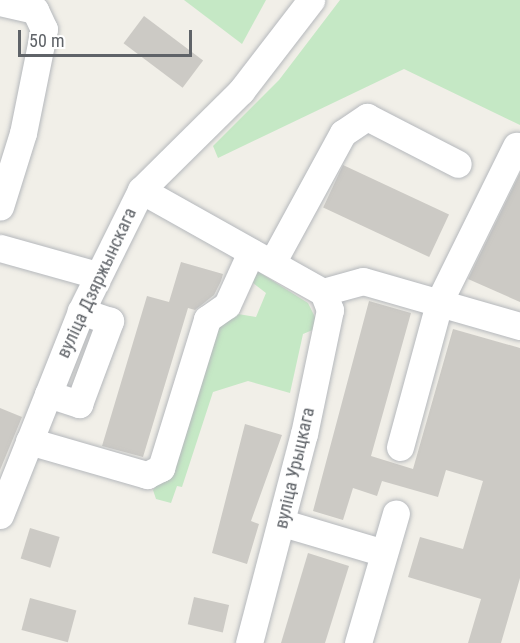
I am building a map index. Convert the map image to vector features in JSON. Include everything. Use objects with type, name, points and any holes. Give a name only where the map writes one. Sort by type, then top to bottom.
[{"type":"street","name":"вуліца Дзяржынскага","points":[[0,515],[81,311],[141,190],[241,91],[311,0]]},
{"type":"street","points":[[0,3],[35,10],[44,29],[23,133],[0,207]]},
{"type":"street","points":[[29,441],[147,475],[161,468],[207,319],[227,306],[343,133],[367,117],[458,164]]},
{"type":"street","points":[[400,447],[440,300],[516,146]]},
{"type":"street","points":[[141,190],[323,292],[363,281],[440,300],[520,326]]},
{"type":"street","points":[[0,248],[97,275]]},
{"type":"street","name":"вуліца Урыцкага","points":[[249,643],[283,523],[330,310],[323,292]]},
{"type":"street","points":[[358,643],[396,513]]},
{"type":"street","points":[[283,523],[384,553]]},
{"type":"green space","points":[[184,0],[266,0],[242,44]]},
{"type":"green space","points":[[340,0],[520,0],[520,125],[404,69],[218,158],[213,146],[279,80]]},
{"type":"green space","points":[[254,269],[308,303],[315,317],[315,329],[303,334],[290,393],[248,381],[213,392],[182,487],[177,486],[171,503],[156,499],[153,490],[167,471],[211,324],[232,313],[256,317],[266,293],[248,279]]},
{"type":"building","points":[[144,16],[203,61],[183,88],[124,43]]},
{"type":"building","points":[[343,165],[449,214],[429,257],[323,208]]},
{"type":"building","points":[[520,173],[520,302],[468,279]]},
{"type":"building","points":[[181,262],[223,274],[221,281],[214,295],[195,310],[188,308],[143,457],[102,446],[147,296],[169,302]]},
{"type":"building","points":[[369,301],[411,313],[371,456],[413,469],[453,329],[520,348],[520,578],[501,643],[468,643],[481,599],[408,577],[420,537],[463,549],[483,481],[446,470],[438,497],[382,481],[377,496],[353,488],[343,520],[313,511]]},
{"type":"building","points":[[0,408],[22,417],[0,470]]},
{"type":"building","points":[[245,424],[282,435],[251,521],[259,524],[247,564],[212,553]]},
{"type":"building","points":[[30,528],[60,537],[50,568],[21,559]]},
{"type":"building","points":[[308,553],[349,566],[325,643],[281,643]]},
{"type":"building","points":[[194,597],[229,605],[223,632],[188,624]]},
{"type":"building","points":[[30,598],[76,610],[68,642],[21,630]]}]
